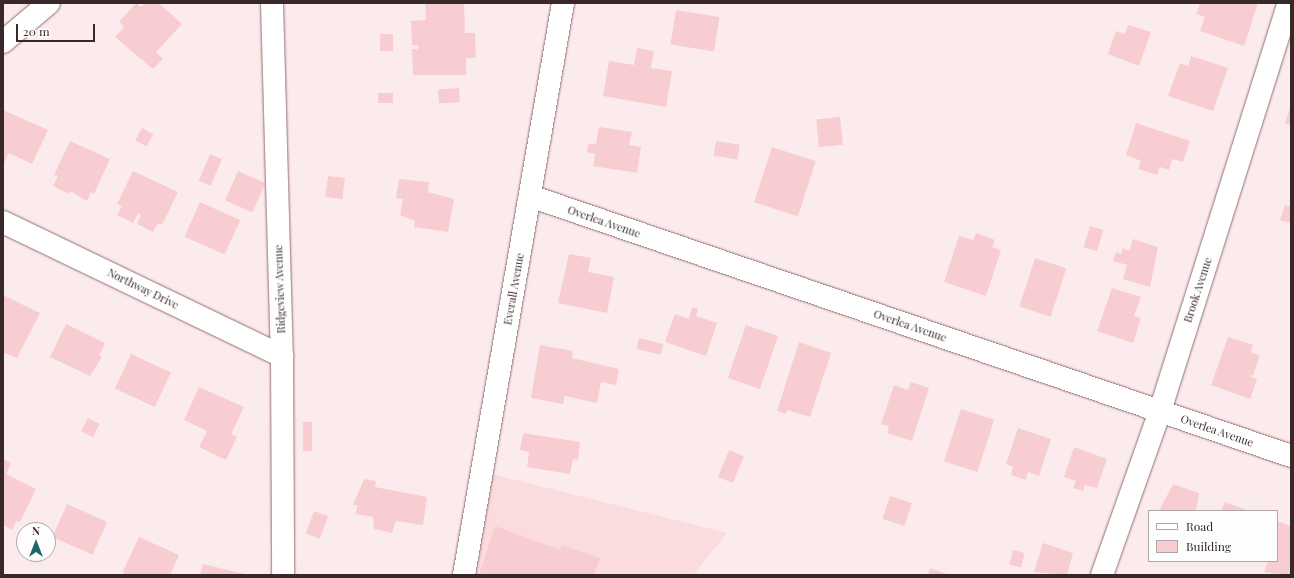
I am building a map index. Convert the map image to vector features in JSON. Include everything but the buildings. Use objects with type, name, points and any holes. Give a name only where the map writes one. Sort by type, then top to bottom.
[{"type":"street","points":[[3,42],[49,3]]},
{"type":"street","name":"Ridgeview Avenue","points":[[272,3],[282,356],[283,575]]},
{"type":"street","name":"Everall Avenue","points":[[464,575],[563,3]]},
{"type":"street","name":"Brook Avenue","points":[[1102,575],[1160,411],[1289,3]]},
{"type":"street","name":"Overlea Avenue","points":[[530,196],[1291,456]]},
{"type":"street","name":"Northway Drive","points":[[3,222],[282,356]]},
{"type":"shaded area","points":[[480,471],[727,533],[693,575],[463,575]]}]
